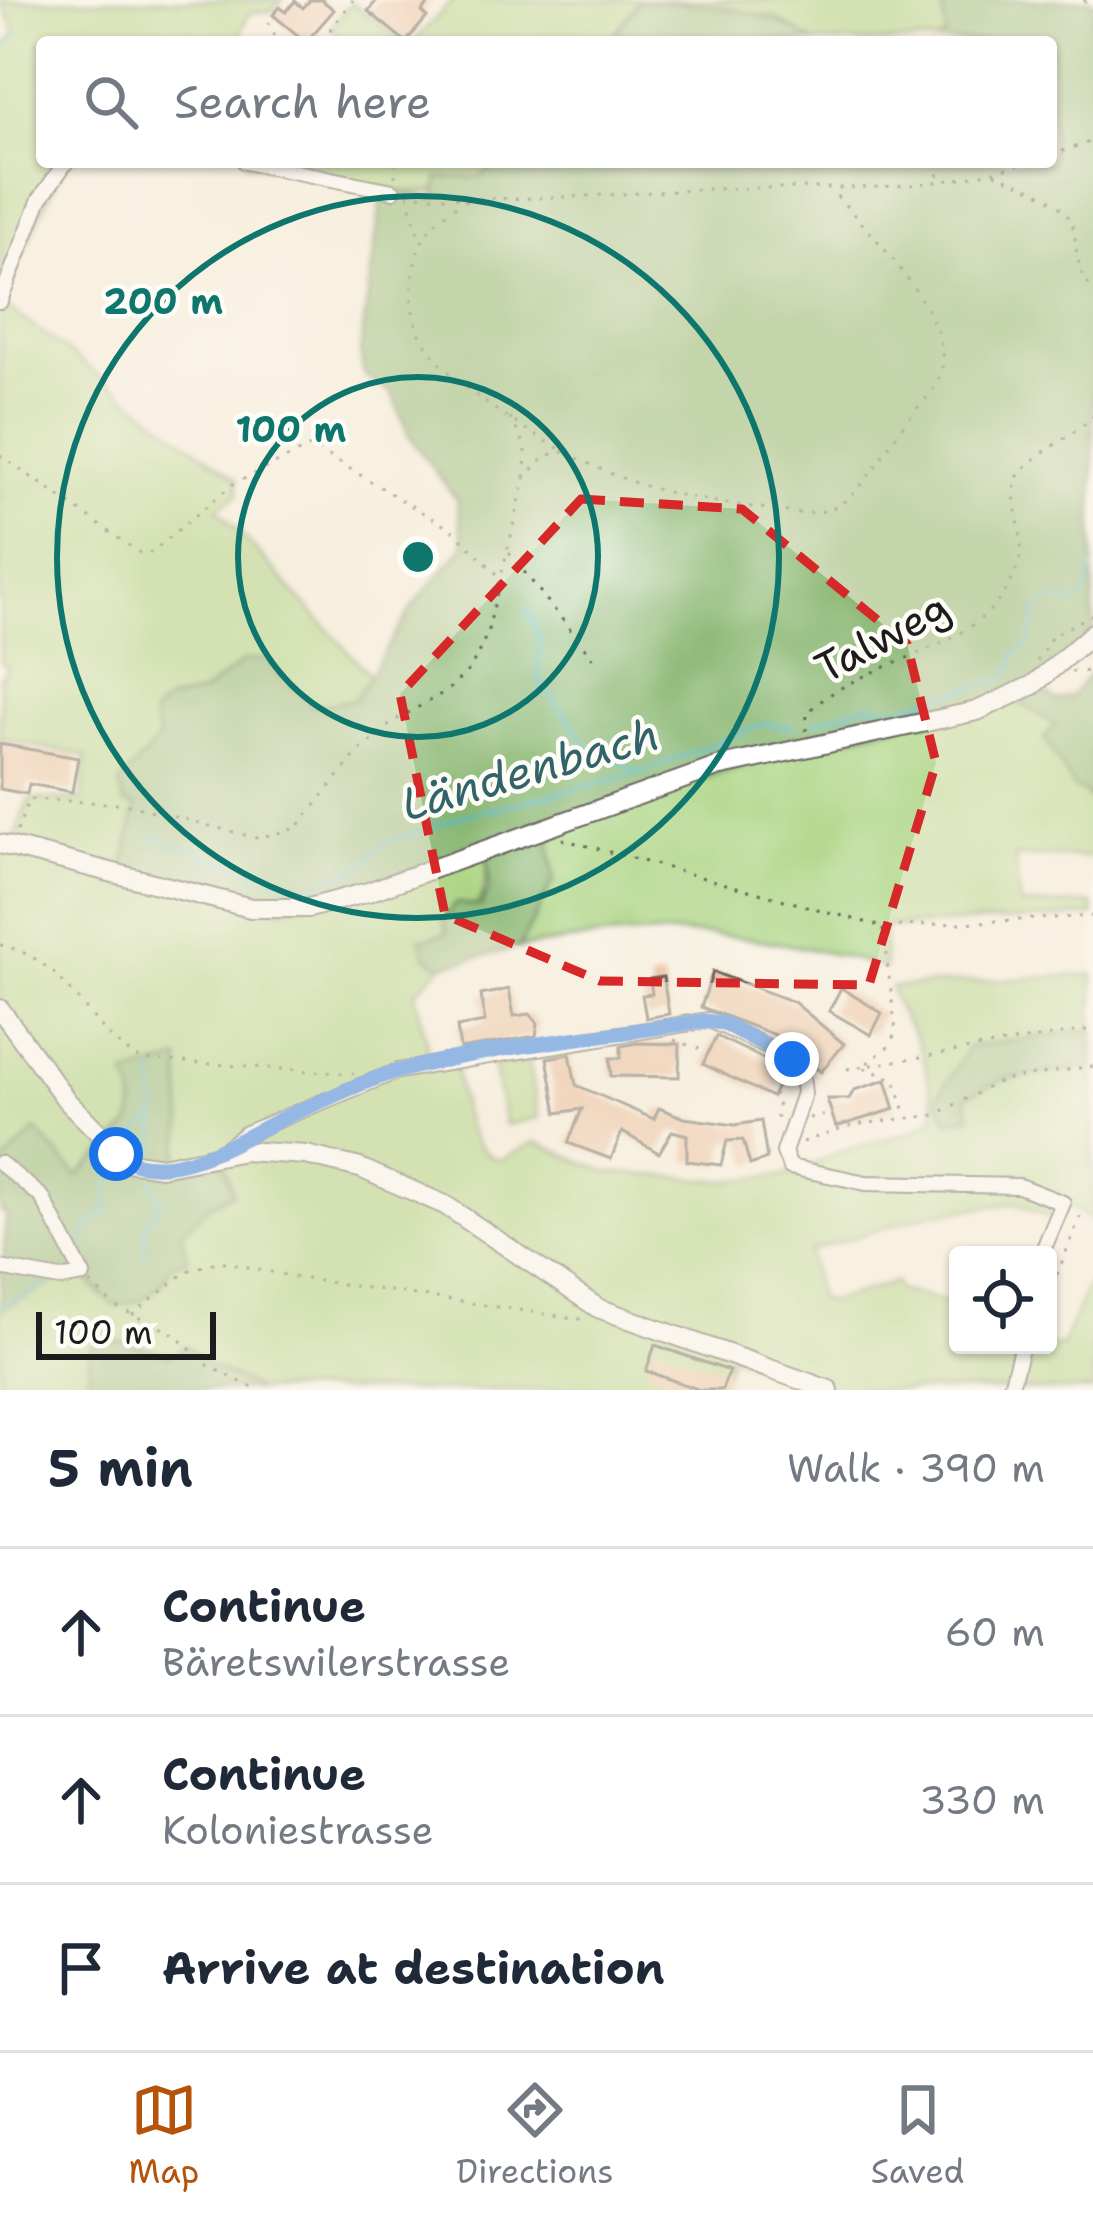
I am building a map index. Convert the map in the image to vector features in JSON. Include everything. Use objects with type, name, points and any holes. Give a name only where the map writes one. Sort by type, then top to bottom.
[{"type":"street","points":[[0,301],[40,199],[62,168]]},
{"type":"street","points":[[276,168],[400,192]]},
{"type":"street","points":[[6,845],[251,908],[282,910],[368,892],[717,767],[977,711],[1044,677],[1093,633]]},
{"type":"street","points":[[0,1010],[67,1101],[121,1158],[154,1168],[221,1152],[316,1156],[409,1186],[572,1293],[621,1318],[829,1390]]},
{"type":"street","points":[[221,1152],[246,1133],[378,1078],[551,1044],[716,1021],[797,1064],[806,1086],[784,1148],[786,1163],[796,1170],[910,1187],[1019,1186],[1063,1203],[1046,1246]]},
{"type":"street","points":[[0,1163],[42,1197],[82,1275],[60,1279],[0,1268]]},
{"type":"street","points":[[1010,1390],[1020,1354]]},
{"type":"path","points":[[329,36],[353,0]]},
{"type":"path","points":[[1084,0],[1093,11]]},
{"type":"path","points":[[268,22],[275,36]]},
{"type":"path","points":[[1057,153],[1093,141]]},
{"type":"path","points":[[395,168],[419,241],[411,300],[421,336],[451,373],[570,452],[662,491],[814,513],[853,493],[936,384],[943,356],[931,321],[890,256],[832,191]]},
{"type":"path","points":[[936,168],[942,185]]},
{"type":"path","points":[[400,192],[467,200],[696,189],[832,191],[942,185],[1007,168]]},
{"type":"path","points":[[993,172],[1064,210],[1075,232],[1078,266],[1093,291]]},
{"type":"path","points":[[419,241],[436,220],[467,200]]},
{"type":"path","points":[[6,845],[28,800],[125,804],[256,838],[297,828],[358,752],[465,676],[482,648],[525,478],[523,437],[505,413]]},
{"type":"path","name":"Talweg","points":[[808,746],[807,713],[818,702],[954,636],[996,602],[1022,554],[1016,479],[1033,459],[1093,416]]},
{"type":"path","points":[[0,455],[128,549],[152,552],[233,484],[312,446],[455,532],[502,579]]},
{"type":"path","points":[[525,478],[545,456],[570,452]]},
{"type":"path","points":[[508,552],[593,658]]},
{"type":"path","points":[[1044,677],[1037,666],[1039,650],[1052,636],[1093,614]]},
{"type":"path","points":[[548,827],[554,837],[883,927],[1093,916]]},
{"type":"path","points":[[862,1067],[888,1047],[896,1032],[883,927]]},
{"type":"path","points":[[0,945],[47,964],[123,1049],[140,1058],[378,1078]]},
{"type":"path","points":[[848,1069],[1093,1029]]},
{"type":"path","points":[[665,1040],[706,1051]]},
{"type":"path","points":[[784,1148],[906,1115],[935,1115],[1002,1080],[1093,1066]]},
{"type":"path","points":[[862,1067],[895,1080],[906,1115]]},
{"type":"path","points":[[773,1094],[778,1098],[777,1119],[826,1114]]},
{"type":"path","points":[[1057,1274],[1082,1212]]},
{"type":"path","points":[[132,1315],[187,1271],[220,1261],[299,1278],[565,1317],[606,1322],[621,1318]]},
{"type":"path","points":[[82,1275],[114,1306],[172,1333],[210,1367],[258,1390]]},
{"type":"highlighted area","points":[[581,499],[742,509],[907,644],[936,763],[869,985],[600,981],[445,915],[400,694]]},
{"type":"green space","points":[[0,0],[283,0],[272,11],[250,13],[239,36],[36,36],[36,168],[63,168],[0,301],[0,53],[16,32]]},
{"type":"green space","points":[[453,0],[941,0],[947,35],[805,36],[775,17],[638,7],[614,36],[419,36]]},
{"type":"green space","points":[[941,0],[1093,0],[1093,633],[1034,685],[1057,701],[1071,696],[1093,670],[1093,796],[1074,788],[1044,738],[1055,725],[1012,698],[808,746],[548,827],[554,880],[519,948],[442,966],[427,957],[420,939],[447,933],[443,919],[456,903],[481,906],[489,886],[487,849],[282,910],[122,874],[136,807],[125,804],[119,784],[159,739],[152,715],[166,702],[203,693],[244,661],[264,659],[313,707],[355,699],[415,603],[464,546],[456,499],[409,436],[392,393],[364,375],[360,352],[383,188],[435,199],[439,178],[480,177],[493,168],[1057,168],[1057,36],[947,35]]},
{"type":"green space","points":[[639,1],[751,13],[804,36],[613,36]]},
{"type":"green space","points":[[351,2],[395,36],[340,36],[331,28]]},
{"type":"green space","points":[[276,168],[493,168],[480,177],[439,178],[437,192],[393,191]]},
{"type":"green space","points":[[0,301],[237,479],[238,495],[217,508],[370,675],[355,699],[313,708],[264,659],[244,661],[202,693],[166,702],[159,739],[120,784],[487,848],[480,900],[427,957],[442,966],[415,992],[431,1063],[454,1060],[465,1118],[487,1154],[500,1160],[535,1142],[607,1172],[729,1181],[794,1174],[836,1153],[909,1132],[935,1117],[921,1051],[891,987],[1093,974],[1093,1029],[969,1047],[937,1098],[966,1096],[1002,1080],[1093,1066],[1093,1222],[1064,1203],[1056,1221],[1016,1203],[930,1214],[809,1251],[818,1298],[829,1302],[895,1282],[897,1290],[949,1303],[949,1354],[1057,1354],[1093,1273],[1093,1390],[829,1390],[730,1356],[720,1390],[258,1390],[204,1365],[108,1338],[88,1384],[75,1383],[66,1390],[0,1390],[0,1310],[78,1268],[102,1297],[161,1286],[182,1232],[209,1205],[176,1171],[183,1121],[179,1060],[139,1099],[135,1120],[77,1177],[0,1168],[0,845],[12,845],[29,799],[82,800],[86,756],[0,739],[0,678],[7,668],[0,661]]},
{"type":"green space","points":[[1012,698],[1056,725],[1089,799],[1093,796],[1093,857],[1015,857],[1020,905],[1093,904],[1093,916],[884,927],[885,968],[790,945],[704,934],[616,936],[519,948],[533,917],[548,827],[717,767]]},
{"type":"green space","points":[[1093,1029],[1093,1066],[1002,1080],[966,1096],[971,1116],[948,1121],[937,1097],[969,1047]]},
{"type":"green space","points":[[528,1059],[539,1118],[505,1125],[493,1066]]},
{"type":"green space","points":[[180,1060],[183,1121],[177,1169],[221,1152],[233,1193],[209,1205],[182,1232],[187,1259],[172,1264],[156,1288],[134,1302],[114,1306],[78,1269],[0,1310],[6,1213],[0,1212],[0,1168],[36,1130],[78,1176],[115,1143],[131,1121],[133,1093],[126,1076]]},
{"type":"green space","points":[[108,1338],[171,1357],[186,1346],[210,1367],[258,1390],[66,1390],[75,1382],[88,1384],[90,1348]]},
{"type":"building","points":[[310,0],[322,0],[334,10],[311,36],[299,36],[273,15],[280,7],[286,12],[295,1],[303,8]]},
{"type":"building","points":[[377,0],[432,0],[422,12],[427,17],[411,36],[399,36],[368,11]]},
{"type":"building","points":[[0,744],[78,758],[72,792],[29,784],[27,794],[0,789]]},
{"type":"building","points":[[713,972],[794,1002],[844,1044],[821,1072],[775,1035],[701,1007]]},
{"type":"building","points":[[663,977],[669,1014],[646,1018],[642,995],[652,994],[650,979]]},
{"type":"building","points":[[841,988],[882,1013],[871,1035],[829,1011]]},
{"type":"building","points":[[509,989],[514,1016],[530,1014],[538,1023],[536,1036],[460,1049],[457,1027],[485,1022],[481,995]]},
{"type":"building","points":[[716,1036],[785,1069],[772,1097],[703,1064]]},
{"type":"building","points":[[680,1044],[679,1077],[611,1076],[610,1058],[621,1058],[621,1046]]},
{"type":"building","points":[[570,1054],[576,1085],[654,1119],[659,1108],[684,1118],[735,1125],[761,1121],[767,1159],[750,1165],[743,1140],[727,1141],[721,1165],[687,1161],[687,1135],[672,1131],[659,1153],[622,1132],[611,1159],[568,1143],[582,1109],[557,1113],[547,1058]]},
{"type":"building","points":[[886,1080],[895,1109],[836,1127],[827,1099],[849,1099],[854,1090]]},
{"type":"building","points":[[655,1345],[729,1371],[722,1390],[700,1390],[646,1371]]},
{"type":"waterway","points":[[0,55],[17,33]]},
{"type":"waterway","name":"Ländenbach","points":[[814,722],[868,705],[896,708],[1008,678],[1015,654],[1030,644],[1037,610],[1056,599],[1071,604],[1083,598],[1093,567]]},
{"type":"waterway","points":[[527,609],[541,641],[538,679],[590,748],[639,772]]},
{"type":"waterway","name":"Ländenbach","points":[[155,837],[248,872],[305,887],[362,866],[385,843],[459,817],[640,773],[764,724],[794,727]]},
{"type":"waterway","points":[[129,1143],[157,1113],[153,1072]]},
{"type":"waterway","points":[[155,1152],[157,1113]]},
{"type":"waterway","points":[[80,1257],[88,1226],[105,1213],[112,1171]]},
{"type":"waterway","points":[[144,1256],[146,1223],[161,1205],[151,1179]]},
{"type":"waterway","points":[[0,1308],[47,1284]]},
{"type":"route","points":[[116,1154],[141,1166],[175,1165],[221,1152],[246,1133],[398,1071],[702,1021],[723,1023],[792,1059]]}]
